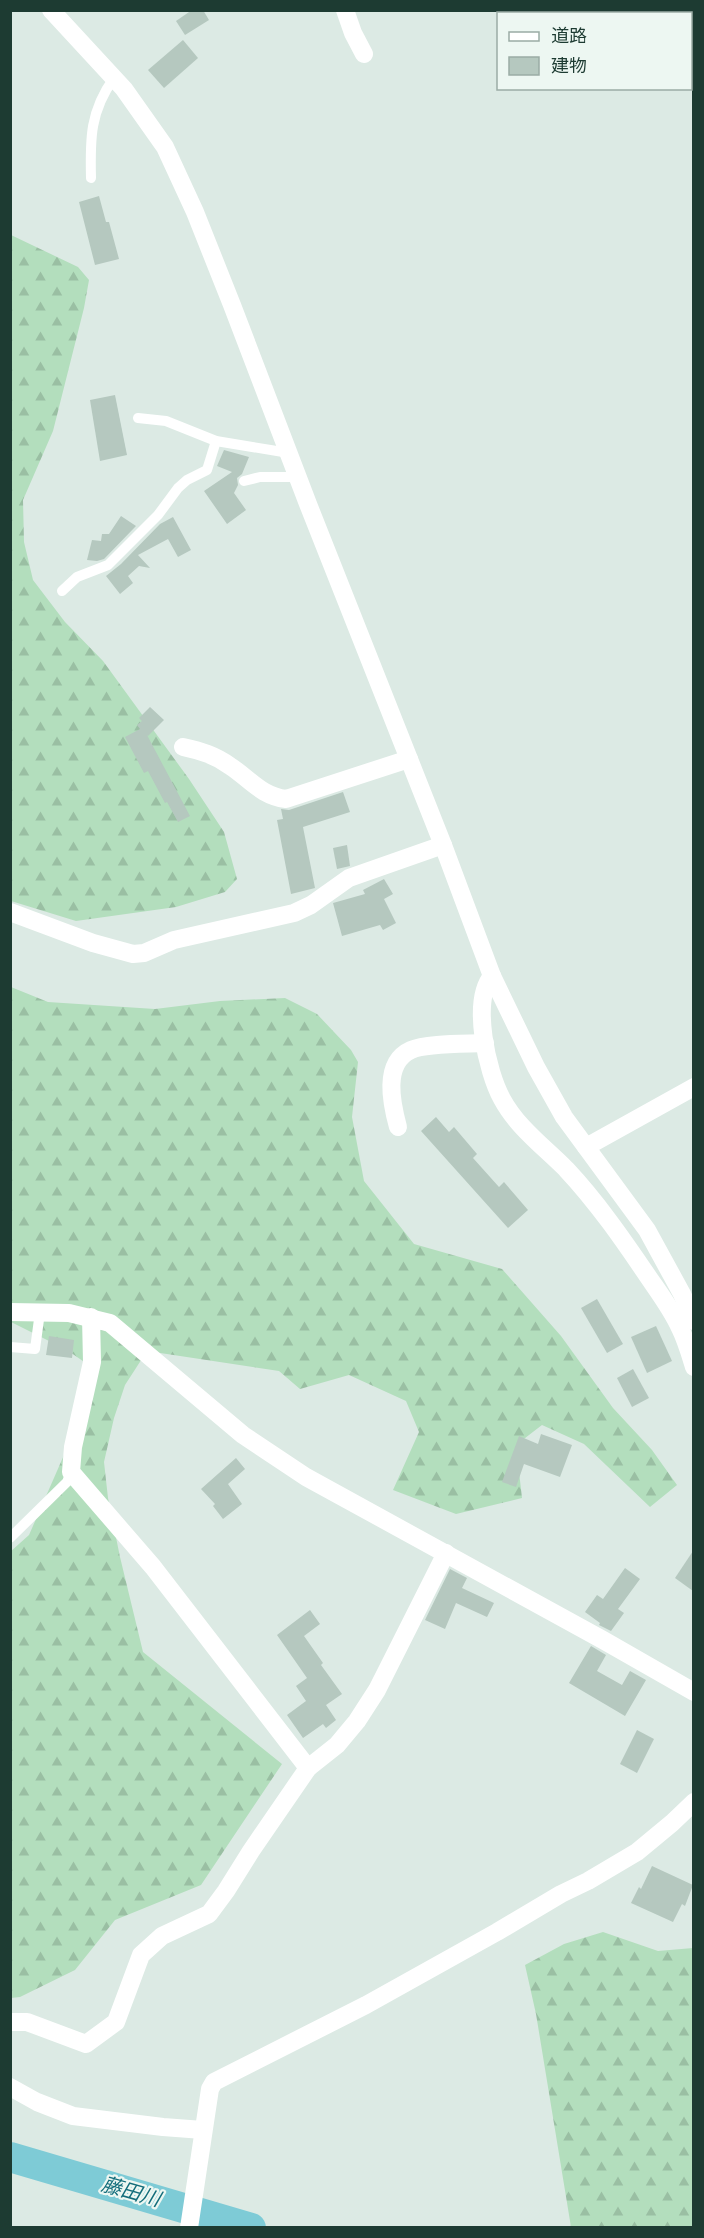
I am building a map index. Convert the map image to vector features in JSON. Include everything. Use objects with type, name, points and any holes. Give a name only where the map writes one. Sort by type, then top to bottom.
[{"type":"street","points":[[51,10],[114,78],[165,147],[184,186],[410,759],[492,976],[536,1067],[564,1117],[646,1230],[682,1294],[693,1321]]},
{"type":"street","points":[[345,10],[363,54]]},
{"type":"street","points":[[183,747],[208,753],[233,768],[264,792],[273,797],[286,799],[410,759]]},
{"type":"street","points":[[10,912],[93,944],[133,954],[144,954],[174,940],[294,913],[311,905],[349,878],[443,845]]},
{"type":"street","points":[[492,976],[485,988],[482,1003],[485,1043],[489,1063],[502,1099],[525,1130],[567,1170],[590,1197],[633,1254],[680,1328],[693,1367]]},
{"type":"street","points":[[398,1127],[391,1102],[391,1084],[395,1068],[405,1054],[420,1048],[485,1043]]},
{"type":"street","points":[[586,1147],[693,1087]]},
{"type":"street","points":[[10,1312],[69,1313],[110,1323],[243,1435],[278,1460],[693,1692]]},
{"type":"street","points":[[91,1317],[92,1362],[73,1447],[71,1472],[153,1567],[308,1768]]},
{"type":"street","points":[[10,2022],[27,2022],[86,2044],[116,2022],[141,1955],[162,1936],[209,1914],[308,1768],[337,1745],[357,1721],[376,1690],[446,1553]]},
{"type":"street","points":[[189,2228],[210,2089],[214,2082],[366,2005],[561,1894],[588,1881],[637,1852],[693,1802]]},
{"type":"street","points":[[10,2087],[37,2102],[73,2116],[203,2130]]},
{"type":"lane","points":[[91,178],[92,129],[103,94],[114,78]]},
{"type":"lane","points":[[138,418],[166,420],[216,441],[289,453]]},
{"type":"lane","points":[[62,591],[77,577],[108,565],[158,515],[183,484],[207,470],[216,441]]},
{"type":"lane","points":[[244,480],[260,477],[298,477]]},
{"type":"lane","points":[[10,1347],[35,1349],[40,1312]]},
{"type":"lane","points":[[10,1538],[67,1482],[71,1472]]},
{"type":"green space","points":[[11,235],[78,267],[89,280],[53,431],[23,500],[24,542],[33,580],[65,622],[103,661],[189,779],[224,832],[237,879],[225,892],[176,907],[76,921],[11,901]]},
{"type":"green space","points":[[11,987],[48,1002],[155,1009],[220,1001],[285,998],[317,1014],[351,1050],[358,1062],[352,1117],[364,1181],[414,1244],[502,1269],[561,1336],[613,1408],[652,1450],[677,1485],[650,1507],[584,1444],[542,1425],[516,1445],[522,1498],[456,1514],[393,1490],[419,1432],[406,1401],[349,1375],[300,1389],[279,1371],[147,1351],[125,1385],[114,1418],[104,1462],[108,1498],[120,1557],[143,1652],[282,1764],[201,1885],[115,1920],[75,1970],[20,1997],[11,1998],[10,1552],[29,1535],[78,1423],[90,1366],[67,1350],[11,1322]]},
{"type":"green space","points":[[603,1932],[658,1951],[693,1948],[693,2227],[571,2227],[536,2014],[525,1965],[564,1944]]},
{"type":"building","points":[[192,10],[203,10],[209,20],[185,35],[176,21]]},
{"type":"building","points":[[183,40],[198,58],[164,88],[148,70]]},
{"type":"building","points":[[99,196],[119,259],[95,265],[79,202]]},
{"type":"building","points":[[115,395],[127,455],[100,461],[90,400]]},
{"type":"building","points":[[224,450],[249,457],[242,474],[237,478],[238,485],[234,493],[246,510],[227,524],[204,491],[232,472],[217,466]]},
{"type":"building","points":[[121,516],[136,526],[104,559],[87,560],[92,540],[101,541],[102,534],[109,534]]},
{"type":"building","points":[[173,517],[191,550],[178,557],[168,539],[138,555],[150,568],[139,566],[128,576],[133,583],[120,594],[106,576],[160,524]]},
{"type":"building","points":[[150,707],[164,720],[147,735],[190,816],[178,822],[148,771],[144,773],[125,737],[140,729],[137,725],[142,721],[139,718]]},
{"type":"building","points":[[343,792],[350,812],[303,827],[315,888],[291,894],[277,820],[283,819],[281,809],[289,810]]},
{"type":"building","points":[[347,845],[350,866],[337,869],[333,848]]},
{"type":"building","points":[[384,879],[393,894],[384,899],[396,923],[383,930],[380,925],[342,936],[333,903],[365,894],[363,890]]},
{"type":"building","points":[[436,1117],[449,1132],[454,1127],[477,1154],[473,1158],[499,1187],[504,1182],[528,1210],[508,1228],[421,1131]]},
{"type":"building","points":[[597,1299],[623,1344],[607,1353],[581,1308]]},
{"type":"building","points":[[656,1326],[672,1361],[647,1373],[631,1337]]},
{"type":"building","points":[[49,1336],[74,1340],[72,1358],[46,1355]]},
{"type":"building","points":[[633,1369],[649,1398],[632,1407],[617,1378]]},
{"type":"building","points":[[541,1434],[572,1445],[560,1477],[524,1464],[516,1487],[502,1482],[519,1436],[538,1444]]},
{"type":"building","points":[[236,1458],[245,1469],[228,1484],[242,1504],[223,1519],[213,1506],[215,1504],[201,1489]]},
{"type":"building","points":[[693,1551],[693,1591],[675,1578]]},
{"type":"building","points":[[625,1568],[640,1579],[618,1609],[624,1613],[611,1631],[599,1625],[600,1623],[585,1612],[597,1595],[603,1599]]},
{"type":"building","points":[[450,1569],[467,1578],[462,1588],[494,1603],[487,1617],[456,1603],[445,1629],[425,1620]]},
{"type":"building","points":[[310,1610],[320,1624],[304,1636],[342,1694],[326,1705],[336,1720],[326,1728],[323,1724],[303,1738],[287,1715],[306,1701],[296,1686],[307,1678],[277,1635]]},
{"type":"building","points":[[591,1646],[606,1655],[597,1671],[622,1685],[630,1671],[646,1680],[625,1716],[569,1683]]},
{"type":"building","points":[[637,1730],[654,1739],[637,1773],[620,1764]]},
{"type":"building","points":[[652,1866],[693,1885],[685,1906],[682,1904],[673,1922],[631,1903]]},
{"type":"waterway","name":"藤田川","points":[[10,2157],[251,2228]]}]
